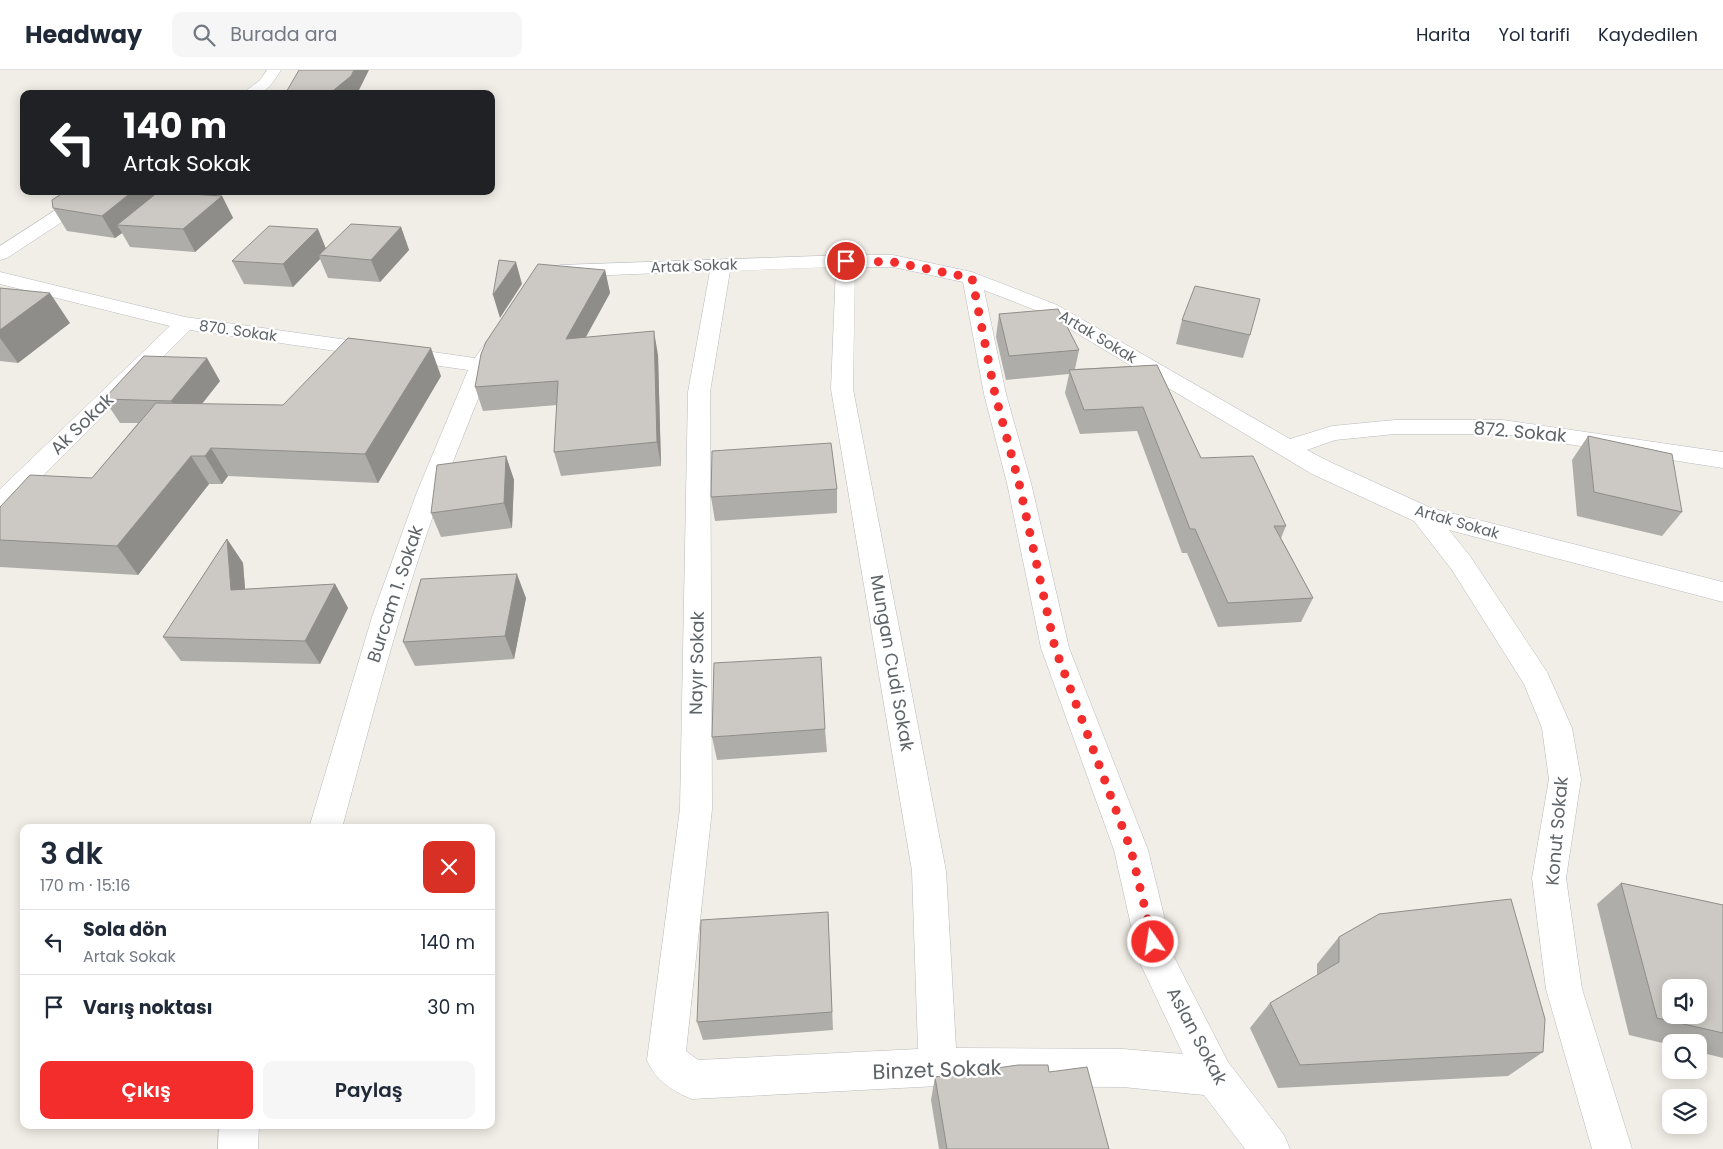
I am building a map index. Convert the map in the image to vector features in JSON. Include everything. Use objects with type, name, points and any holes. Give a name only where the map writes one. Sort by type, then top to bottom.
[{"type":"street","points":[[255,90],[265,83],[274,70]]},
{"type":"street","points":[[0,254],[91,195]]},
{"type":"street","name":"Artak Sokak","points":[[543,278],[557,271],[846,261],[893,262],[972,278],[1050,309],[1321,468],[1423,515],[1723,592]]},
{"type":"street","name":"Mungan Cudi Sokak","points":[[846,261],[842,389],[929,871],[938,1067]]},
{"type":"street","name":"Nayır Sokak","points":[[666,1060],[696,809],[699,392],[721,265]]},
{"type":"street","name":"870. Sokak","points":[[0,278],[185,323],[480,365]]},
{"type":"street","name":"Aslan Sokak","points":[[972,278],[995,394],[1019,483],[1055,648],[1131,850],[1157,961],[1214,1076],[1270,1149]]},
{"type":"street","name":"Ak Sokak","points":[[0,504],[185,323]]},
{"type":"street","points":[[480,365],[506,327]]},
{"type":"street","name":"Burcam 1. Sokak","points":[[325,824],[386,617],[429,492],[480,365]]},
{"type":"street","name":"872. Sokak","points":[[1288,448],[1332,433],[1395,427],[1503,426],[1723,460]]},
{"type":"street","name":"Konut Sokak","points":[[1423,515],[1461,563],[1537,680],[1557,728],[1565,779],[1549,878],[1564,989],[1612,1149]]},
{"type":"street","name":"Binzet Sokak","points":[[666,1060],[692,1080],[938,1067],[1123,1068],[1214,1076]]},
{"type":"street","points":[[238,1149],[239,1129]]},
{"type":"building","points":[[299,70],[354,70],[351,76],[334,90],[287,90]]},
{"type":"building","points":[[60,195],[128,195],[102,216],[53,208],[52,200]]},
{"type":"building","points":[[154,195],[222,196],[183,229],[117,225]]},
{"type":"building","points":[[351,224],[401,227],[371,260],[319,255]]},
{"type":"building","points":[[269,226],[318,229],[283,264],[232,261]]},
{"type":"building","points":[[499,260],[516,262],[493,295]]},
{"type":"building","points":[[538,264],[605,270],[566,339],[654,331],[657,442],[554,452],[558,381],[475,387],[481,354],[486,342]]},
{"type":"building","points":[[1195,286],[1260,299],[1250,335],[1182,320]]},
{"type":"building","points":[[0,288],[50,293],[0,330]]},
{"type":"building","points":[[1058,309],[1079,350],[1009,356],[999,314]]},
{"type":"building","points":[[348,338],[431,348],[365,454],[211,448],[205,456],[191,456],[117,546],[0,540],[0,507],[30,475],[92,478],[156,403],[283,405]]},
{"type":"building","points":[[144,356],[207,358],[171,401],[104,399]]},
{"type":"building","points":[[1157,365],[1201,458],[1253,456],[1286,526],[1274,526],[1313,598],[1228,603],[1195,529],[1190,529],[1143,407],[1084,410],[1069,370]]},
{"type":"building","points":[[1588,436],[1672,454],[1682,512],[1594,492]]},
{"type":"building","points":[[831,443],[837,489],[711,497],[712,451]]},
{"type":"building","points":[[506,456],[504,503],[431,513],[437,465]]},
{"type":"building","points":[[227,539],[231,590],[335,584],[305,641],[163,637]]},
{"type":"building","points":[[517,574],[505,636],[403,642],[421,579]]},
{"type":"building","points":[[821,657],[825,729],[712,737],[714,663]]},
{"type":"building","points":[[1621,883],[1723,905],[1723,1033],[1683,1024],[1707,1024],[1707,979],[1662,979],[1662,1019],[1657,1018]]},
{"type":"building","points":[[1511,899],[1545,1019],[1543,1052],[1300,1065],[1270,1003],[1339,962],[1339,937],[1379,914]]},
{"type":"building","points":[[828,912],[832,1012],[697,1022],[701,920]]},
{"type":"building","points":[[1018,1065],[1048,1065],[1049,1072],[1087,1067],[1109,1149],[947,1149],[935,1077]]},
{"type":"route","points":[[846,261],[893,262],[972,278],[995,394],[1019,483],[1055,648],[1131,850],[1153,942]]}]
